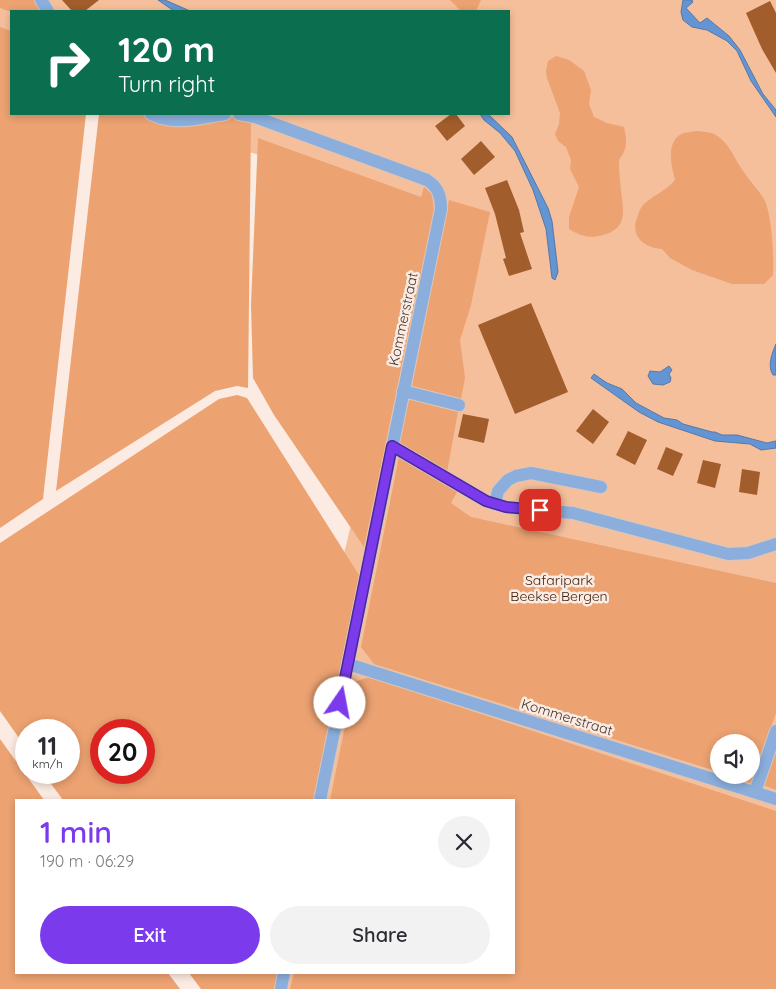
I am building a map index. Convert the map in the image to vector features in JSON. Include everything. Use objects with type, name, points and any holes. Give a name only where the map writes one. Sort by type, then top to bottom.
[{"type":"lane","points":[[154,115],[166,120],[178,121],[218,115]]},
{"type":"lane","name":"Kommerstraat","points":[[244,115],[255,117],[427,180],[433,184],[442,197],[442,209],[320,799]]},
{"type":"lane","points":[[403,391],[459,405]]},
{"type":"lane","points":[[392,446],[476,497],[506,507],[573,513],[728,554],[748,553],[776,544]]},
{"type":"lane","points":[[495,504],[498,491],[508,480],[531,473],[601,487]]},
{"type":"lane","name":"Kommerstraat","points":[[348,664],[776,799]]},
{"type":"lane","points":[[755,792],[776,731]]},
{"type":"lane","points":[[281,989],[284,974]]},
{"type":"green space","name":"Safaripark Beekse Bergen","points":[[0,0],[776,0],[776,989],[268,989],[271,974],[515,974],[515,799],[294,799],[304,719],[429,202],[166,129],[137,115],[510,115],[510,10],[10,10],[10,50],[0,45]]},
{"type":"green space","points":[[0,0],[37,0],[43,10],[10,10],[10,12],[0,8]]},
{"type":"green space","points":[[450,0],[481,0],[476,10],[460,10]]},
{"type":"green space","points":[[0,27],[10,31],[10,115],[86,115],[43,499],[0,528]]},
{"type":"green space","points":[[556,56],[569,60],[584,71],[591,90],[589,104],[594,117],[607,123],[624,127],[626,144],[619,160],[623,206],[622,219],[616,229],[603,235],[585,236],[569,229],[569,217],[579,187],[570,169],[571,160],[566,147],[558,141],[555,134],[559,124],[560,113],[546,71],[548,61]]},
{"type":"green space","points":[[99,115],[244,117],[251,120],[248,388],[237,386],[215,391],[56,491]]},
{"type":"green space","points":[[698,131],[714,134],[724,142],[764,199],[771,225],[773,275],[764,284],[732,284],[692,270],[670,258],[662,249],[644,243],[637,234],[635,229],[636,222],[642,206],[675,180],[671,161],[673,143],[681,134]]},
{"type":"green space","points":[[258,138],[421,197],[424,187],[432,194],[434,211],[364,547],[274,415],[253,378],[251,305]]},
{"type":"green space","points":[[449,200],[490,212],[471,305],[460,340],[465,378],[461,399],[412,386]]},
{"type":"green space","points":[[237,395],[247,398],[359,575],[314,799],[62,799],[51,784],[80,784],[80,719],[15,719],[15,732],[0,711],[0,543],[219,399]]},
{"type":"green space","points":[[409,399],[458,412],[447,472],[399,444]]},
{"type":"green space","points":[[399,457],[457,492],[451,503],[471,517],[776,583],[776,713],[760,758],[760,734],[710,734],[710,769],[374,664],[361,647]]},
{"type":"green space","points":[[369,677],[776,811],[776,989],[290,989],[294,974],[515,974],[515,799],[330,799],[354,682]]},
{"type":"green space","points":[[0,739],[15,760],[15,784],[32,784],[43,799],[15,799],[15,974],[169,974],[180,989],[0,989]]},
{"type":"green space","points":[[776,752],[776,790],[763,785]]},
{"type":"green space","points":[[190,974],[277,974],[274,989],[201,989]]},
{"type":"water","points":[[158,0],[165,0],[188,10],[173,10]]},
{"type":"water","points":[[683,0],[692,0],[693,2],[686,8],[700,23],[707,18],[729,36],[740,50],[763,94],[776,110],[776,117],[751,81],[737,51],[727,41],[707,30],[692,27],[683,20],[681,12]]},
{"type":"water","points":[[481,115],[489,115],[512,137],[548,208],[552,221],[558,272],[555,280],[552,278],[546,229],[533,190],[515,151],[500,133]]},
{"type":"water","points":[[776,344],[776,375],[773,375],[770,364]]},
{"type":"water","points":[[669,366],[672,370],[669,374],[670,382],[663,385],[653,384],[648,376],[650,371],[660,372]]},
{"type":"water","points":[[594,374],[607,383],[622,389],[636,403],[664,418],[677,420],[683,424],[722,435],[737,435],[767,443],[776,441],[776,448],[761,450],[750,444],[715,441],[658,422],[639,412],[591,378]]},
{"type":"building","points":[[62,0],[99,0],[86,10],[71,10]]},
{"type":"building","points":[[770,1],[776,13],[776,73],[762,49],[746,13]]},
{"type":"building","points":[[450,115],[457,115],[465,126],[447,141],[435,126]]},
{"type":"building","points":[[481,141],[495,157],[474,175],[461,159]]},
{"type":"building","points":[[507,180],[519,210],[524,232],[520,233],[532,269],[509,276],[503,259],[506,258],[495,214],[485,188]]},
{"type":"building","points":[[531,303],[568,392],[515,414],[478,325]]},
{"type":"building","points":[[593,409],[609,422],[593,444],[576,431]]},
{"type":"building","points":[[463,414],[489,419],[484,443],[458,437]]},
{"type":"building","points":[[628,431],[647,440],[635,465],[616,455]]},
{"type":"building","points":[[666,447],[683,454],[673,476],[657,469]]},
{"type":"building","points":[[703,460],[721,464],[715,488],[697,483]]},
{"type":"building","points":[[742,469],[760,472],[757,495],[739,492]]},
{"type":"route","points":[[340,703],[392,446],[476,497],[506,507],[540,510]]}]
